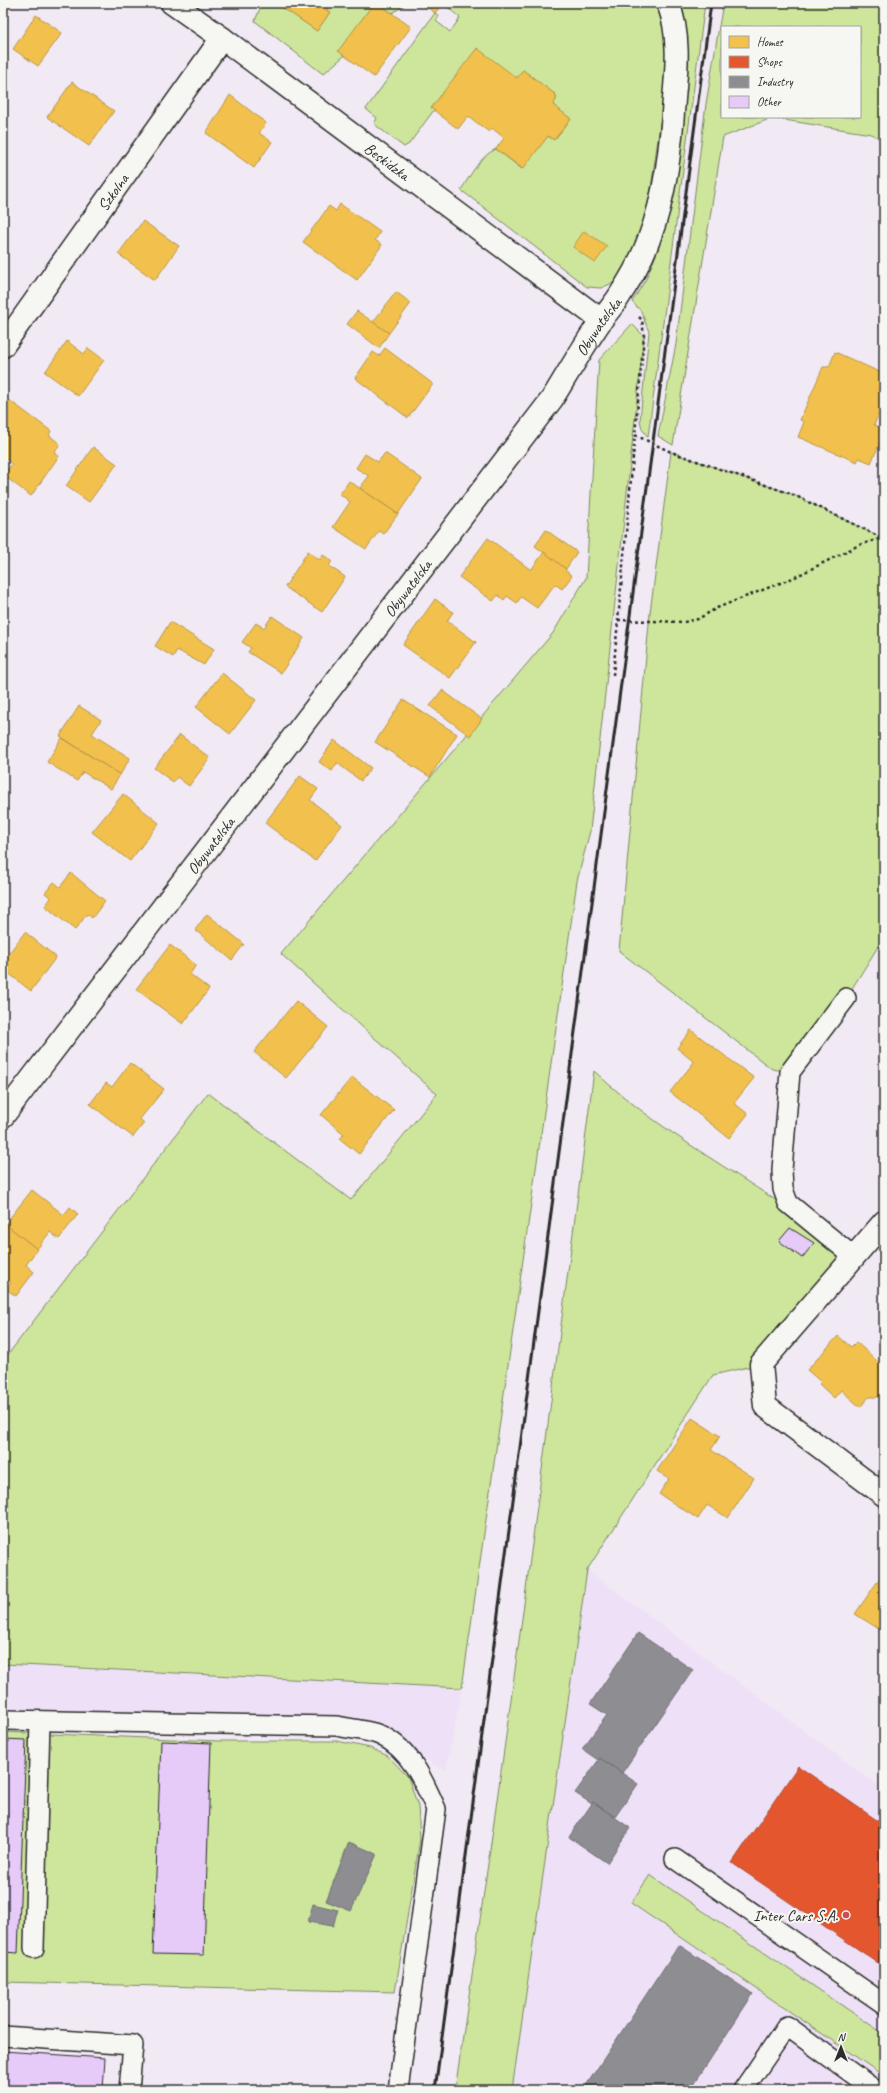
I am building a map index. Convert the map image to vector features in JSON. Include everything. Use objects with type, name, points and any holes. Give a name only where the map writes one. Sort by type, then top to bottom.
[{"type":"street","name":"Beskidzka","points":[[172,3],[222,38],[601,320]]},
{"type":"street","name":"Obywatelska","points":[[3,1116],[547,406],[601,320],[619,296],[639,262],[650,238],[665,174],[672,129],[676,64],[676,42],[671,11],[668,3]]},
{"type":"street","name":"Szkolna","points":[[3,346],[222,38]]},
{"type":"street","points":[[884,1222],[761,1364],[765,1406],[884,1495]]},
{"type":"lane","points":[[846,998],[790,1072],[782,1170],[783,1189],[788,1203],[854,1257]]},
{"type":"lane","points":[[3,1720],[337,1726],[382,1736],[402,1751],[419,1771],[436,1808],[398,2090]]},
{"type":"lane","points":[[34,1948],[40,1721]]},
{"type":"lane","points":[[675,1859],[884,2004]]},
{"type":"lane","points":[[743,2090],[787,2026],[875,2090]]},
{"type":"lane","points":[[3,2036],[133,2045],[129,2090]]},
{"type":"path","points":[[613,675],[644,336],[642,320],[619,296]]},
{"type":"path","points":[[635,435],[671,452],[794,494],[883,538]]},
{"type":"path","points":[[618,620],[684,622],[698,619],[717,608],[793,578],[859,545],[883,538]]},
{"type":"shaded area","points":[[587,1570],[884,1790],[884,2090],[512,2090]]},
{"type":"shaded area","points":[[3,1664],[462,1688],[446,1770],[391,1743],[382,1736],[3,1720]]},
{"type":"green space","points":[[262,3],[276,3],[317,31],[330,12],[326,10],[331,3],[374,3],[339,51],[344,56],[323,74],[255,21]]},
{"type":"green space","points":[[378,3],[408,3],[392,13]]},
{"type":"green space","points":[[443,3],[660,3],[666,30],[667,75],[651,188],[644,223],[635,251],[619,280],[601,288],[587,287],[461,190],[480,161],[490,152],[496,149],[522,169],[548,136],[554,140],[571,119],[553,105],[556,100],[556,95],[523,70],[517,78],[434,110],[409,144],[404,147],[374,124],[377,118],[366,109],[435,13],[439,16],[436,21],[450,32],[460,18]]},
{"type":"green space","points":[[681,3],[705,3],[648,437],[642,429],[640,420],[649,332],[641,311],[632,302],[646,279],[658,250],[677,169],[687,61]]},
{"type":"green space","points":[[723,3],[884,3],[884,141],[871,134],[772,118],[723,137],[673,445],[658,436],[676,344],[706,104]]},
{"type":"green space","points":[[632,324],[644,336],[590,831],[577,881],[462,1688],[3,1664],[3,1361],[208,1093],[351,1200],[437,1094],[281,954],[553,633],[586,578],[599,360]]},
{"type":"green space","points":[[671,452],[794,495],[884,539],[884,937],[846,998],[790,1072],[772,1069],[619,951],[650,613]]},
{"type":"green space","points":[[594,1071],[624,1097],[656,1121],[790,1210],[822,1232],[854,1257],[761,1364],[713,1375],[587,1570],[512,2090],[455,2090],[510,1708]]},
{"type":"green space","points":[[3,1732],[219,1741],[337,1741],[370,1748],[388,1756],[408,1777],[418,1806],[420,1839],[395,1992],[3,1982]]},
{"type":"green space","points":[[650,1875],[884,2034],[884,2076],[631,1903]]},
{"type":"building: Homes","points":[[276,3],[331,3],[326,10],[330,12],[317,31]]},
{"type":"building: Homes","points":[[374,3],[378,3],[411,27],[374,77],[338,51]]},
{"type":"building: Homes","points":[[421,3],[443,3],[435,13]]},
{"type":"building: Homes","points":[[36,15],[62,33],[38,66],[13,49]]},
{"type":"building: Homes","points":[[477,48],[517,78],[523,70],[556,95],[556,100],[553,105],[571,119],[554,140],[548,136],[523,169],[496,149],[504,138],[492,128],[489,132],[468,116],[458,129],[431,108]]},
{"type":"building: Homes","points":[[72,82],[114,111],[89,146],[47,117]]},
{"type":"building: Homes","points":[[230,95],[266,123],[259,133],[272,142],[254,168],[206,133]]},
{"type":"building: Homes","points":[[340,204],[380,232],[375,240],[382,245],[357,280],[303,242],[329,206],[336,211]]},
{"type":"building: Homes","points":[[143,221],[179,246],[155,280],[118,254]]},
{"type":"building: Homes","points":[[584,231],[607,246],[595,263],[573,247]]},
{"type":"building: Homes","points":[[396,292],[411,303],[389,333],[373,322]]},
{"type":"building: Homes","points":[[357,311],[389,333],[379,348],[347,324]]},
{"type":"building: Homes","points":[[67,341],[84,354],[88,348],[104,360],[78,396],[45,372]]},
{"type":"building: Homes","points":[[385,348],[433,384],[408,418],[355,378],[373,352],[379,356]]},
{"type":"building: Homes","points":[[835,352],[884,374],[884,401],[874,425],[884,429],[884,434],[871,463],[859,458],[857,462],[798,437],[804,422],[800,420],[823,367],[829,367]]},
{"type":"building: Homes","points":[[9,400],[51,431],[49,435],[60,444],[54,453],[59,456],[31,496],[3,475],[12,464],[3,457],[3,408]]},
{"type":"building: Homes","points":[[93,447],[117,464],[89,502],[66,486]]},
{"type":"building: Homes","points":[[385,453],[422,479],[398,514],[360,488],[369,476],[356,468],[365,454],[378,462]]},
{"type":"building: Homes","points":[[349,481],[398,514],[383,534],[379,531],[366,549],[333,527],[350,502],[340,494]]},
{"type":"building: Homes","points":[[546,530],[577,552],[566,569],[535,546]]},
{"type":"building: Homes","points":[[488,538],[531,570],[544,552],[566,569],[565,570],[572,576],[562,589],[555,584],[537,608],[521,597],[517,603],[507,596],[504,600],[498,595],[493,601],[459,577]]},
{"type":"building: Homes","points":[[308,551],[320,560],[323,555],[332,561],[329,566],[345,577],[322,612],[285,587]]},
{"type":"building: Homes","points":[[435,599],[453,612],[447,621],[476,642],[450,678],[403,645]]},
{"type":"building: Homes","points":[[272,616],[304,638],[281,673],[248,652],[251,648],[242,642],[256,623],[264,628]]},
{"type":"building: Homes","points":[[170,622],[214,649],[204,665],[177,650],[173,657],[155,646]]},
{"type":"building: Homes","points":[[222,673],[256,700],[230,734],[196,707]]},
{"type":"building: Homes","points":[[442,690],[482,719],[470,736],[430,706]]},
{"type":"building: Homes","points":[[403,700],[457,734],[430,777],[375,742]]},
{"type":"building: Homes","points":[[79,706],[101,720],[92,734],[130,758],[120,775],[60,736]]},
{"type":"building: Homes","points":[[180,735],[210,758],[189,786],[177,777],[173,782],[154,768]]},
{"type":"building: Homes","points":[[62,738],[120,775],[111,789],[83,772],[77,781],[47,762]]},
{"type":"building: Homes","points":[[334,740],[371,768],[361,781],[337,763],[332,771],[319,762]]},
{"type":"building: Homes","points":[[300,776],[318,789],[310,800],[342,825],[315,861],[265,823]]},
{"type":"building: Homes","points":[[123,794],[159,823],[130,861],[92,832]]},
{"type":"building: Homes","points":[[71,873],[105,901],[92,918],[87,914],[75,930],[45,906],[51,898],[45,893],[54,882],[60,887]]},
{"type":"building: Homes","points":[[207,914],[244,944],[232,960],[195,930]]},
{"type":"building: Homes","points":[[25,932],[56,957],[31,991],[3,969],[3,961]]},
{"type":"building: Homes","points":[[170,945],[196,965],[190,974],[209,989],[183,1024],[136,989]]},
{"type":"building: Homes","points":[[296,1001],[328,1027],[286,1078],[254,1052]]},
{"type":"building: Homes","points":[[691,1030],[754,1078],[734,1103],[748,1114],[729,1138],[670,1092],[694,1062],[677,1048]]},
{"type":"building: Homes","points":[[130,1063],[164,1089],[140,1119],[144,1123],[133,1137],[90,1104],[106,1083],[112,1087]]},
{"type":"building: Homes","points":[[352,1077],[394,1110],[359,1154],[340,1139],[344,1134],[321,1115]]},
{"type":"building: Homes","points":[[32,1190],[64,1215],[70,1207],[78,1214],[59,1239],[50,1232],[37,1249],[5,1224]]},
{"type":"building: Homes","points":[[5,1224],[37,1249],[26,1265],[34,1272],[16,1296],[6,1289],[11,1283],[3,1277],[3,1227]]},
{"type":"building: Homes","points":[[838,1336],[851,1347],[856,1342],[884,1367],[884,1380],[882,1383],[883,1392],[878,1397],[869,1397],[860,1407],[841,1390],[834,1398],[819,1384],[821,1382],[807,1370]]},
{"type":"building: Homes","points":[[692,1418],[720,1436],[711,1450],[754,1478],[728,1518],[707,1505],[698,1519],[659,1494],[669,1479],[657,1471]]},
{"type":"building: Homes","points":[[884,1572],[884,1632],[855,1614]]},
{"type":"building: Shops","name":"Inter Cars S.A.","points":[[798,1766],[884,1825],[884,1967],[732,1863]]},
{"type":"building: Industry","points":[[638,1633],[693,1670],[622,1773],[600,1758],[598,1760],[582,1749],[607,1715],[590,1704]]},
{"type":"building: Industry","points":[[600,1758],[638,1784],[615,1817],[593,1802],[592,1804],[575,1793]]},
{"type":"building: Industry","points":[[593,1802],[630,1828],[607,1863],[569,1837]]},
{"type":"building: Industry","points":[[349,1842],[377,1854],[351,1911],[326,1901]]},
{"type":"building: Industry","points":[[313,1904],[338,1910],[333,1926],[308,1922]]},
{"type":"building: Industry","points":[[679,1945],[753,1994],[690,2090],[583,2090]]},
{"type":"building: Industry","points":[[784,2083],[795,2090],[784,2090],[781,2086]]},
{"type":"building: Other","points":[[790,1228],[814,1243],[802,1258],[779,1241]]},
{"type":"building: Other","points":[[3,1739],[26,1740],[18,1953],[3,1952]]},
{"type":"building: Other","points":[[161,1741],[211,1743],[204,1955],[153,1954]]},
{"type":"building: Other","points":[[3,2051],[105,2058],[103,2090],[3,2090]]},
{"type":"railway","points":[[435,2090],[711,3]]},
{"type":"place","name":"Inter Cars S.A.","points":[[846,1915]]}]
